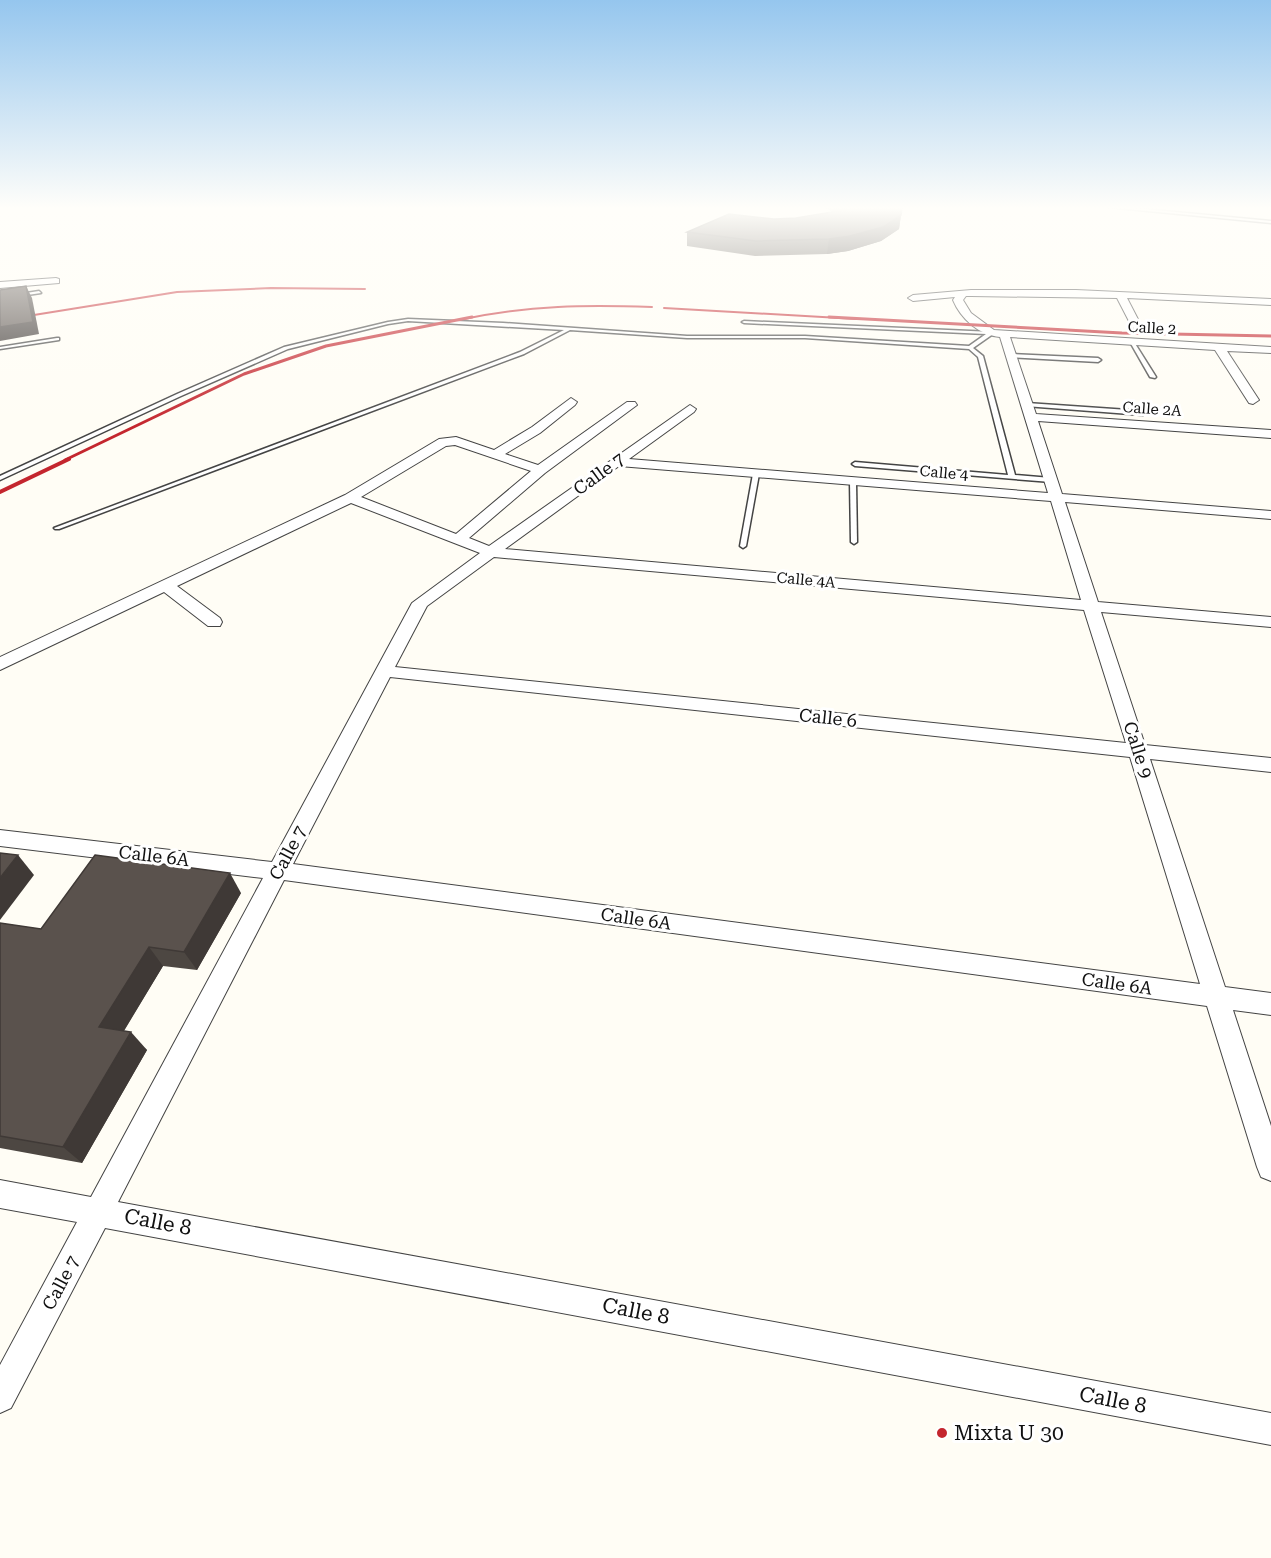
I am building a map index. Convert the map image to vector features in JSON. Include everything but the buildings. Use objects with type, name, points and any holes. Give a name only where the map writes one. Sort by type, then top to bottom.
[{"type":"street","points":[[0,285],[56,281]]},
{"type":"street","points":[[913,298],[971,294],[1077,293],[1271,302]]},
{"type":"street","points":[[961,296],[958,300],[960,306],[970,318],[998,333]]},
{"type":"street","points":[[1121,296],[1137,327]]},
{"type":"street","name":"Calle 2","points":[[998,333],[1271,350]]},
{"type":"street","name":"Calle 9","points":[[998,333],[1011,356],[1271,1167]]},
{"type":"street","points":[[1220,347],[1254,399]]},
{"type":"street","points":[[494,455],[536,430],[572,402]]},
{"type":"street","points":[[459,539],[540,470],[631,405]]},
{"type":"street","name":"Calle 7","points":[[0,1397],[420,603],[690,409]]},
{"type":"street","name":"Calle 2A","points":[[1029,411],[1271,434]]},
{"type":"street","points":[[0,664],[350,498],[443,442],[456,441],[540,470]]},
{"type":"street","name":"Calle 4","points":[[615,462],[853,482],[1054,490],[1271,515]]},
{"type":"street","name":"Calle 4A","points":[[350,498],[491,552],[1271,622]]},
{"type":"street","points":[[165,585],[214,622]]},
{"type":"street","name":"Calle 6","points":[[384,671],[1271,765]]},
{"type":"street","name":"Calle 6A","points":[[0,838],[278,871],[1271,1004]]},
{"type":"street","name":"Calle 8","points":[[0,1194],[1271,1429]]},
{"type":"lane","points":[[0,298],[39,292]]},
{"type":"lane","points":[[0,478],[286,348],[334,335],[408,320],[687,337],[805,337],[970,348],[998,333]]},
{"type":"lane","name":"Calle 2","points":[[744,322],[998,333]]},
{"type":"lane","points":[[57,528],[522,353],[570,329]]},
{"type":"lane","points":[[0,348],[57,339]]},
{"type":"lane","points":[[1132,342],[1153,377]]},
{"type":"lane","points":[[970,348],[980,356],[1012,477]]},
{"type":"lane","points":[[1011,356],[1098,360]]},
{"type":"lane","points":[[1029,411],[1143,413]]},
{"type":"lane","points":[[855,464],[1012,477],[1054,490]]},
{"type":"lane","points":[[743,546],[756,474]]},
{"type":"lane","points":[[853,482],[854,542]]},
{"type":"railway","points":[[9,319],[177,292],[271,288],[365,289]]},
{"type":"railway","points":[[464,319],[512,311],[558,307],[652,307]]},
{"type":"railway","points":[[664,308],[857,319]]},
{"type":"railway","points":[[0,320],[17,317]]},
{"type":"railway","points":[[65,460],[244,374],[326,346],[472,317]]},
{"type":"railway","points":[[829,317],[1122,333],[1271,336]]},
{"type":"railway","points":[[0,492],[69,459]]},
{"type":"place","name":"Mixta U 30","points":[[942,1433]]}]
